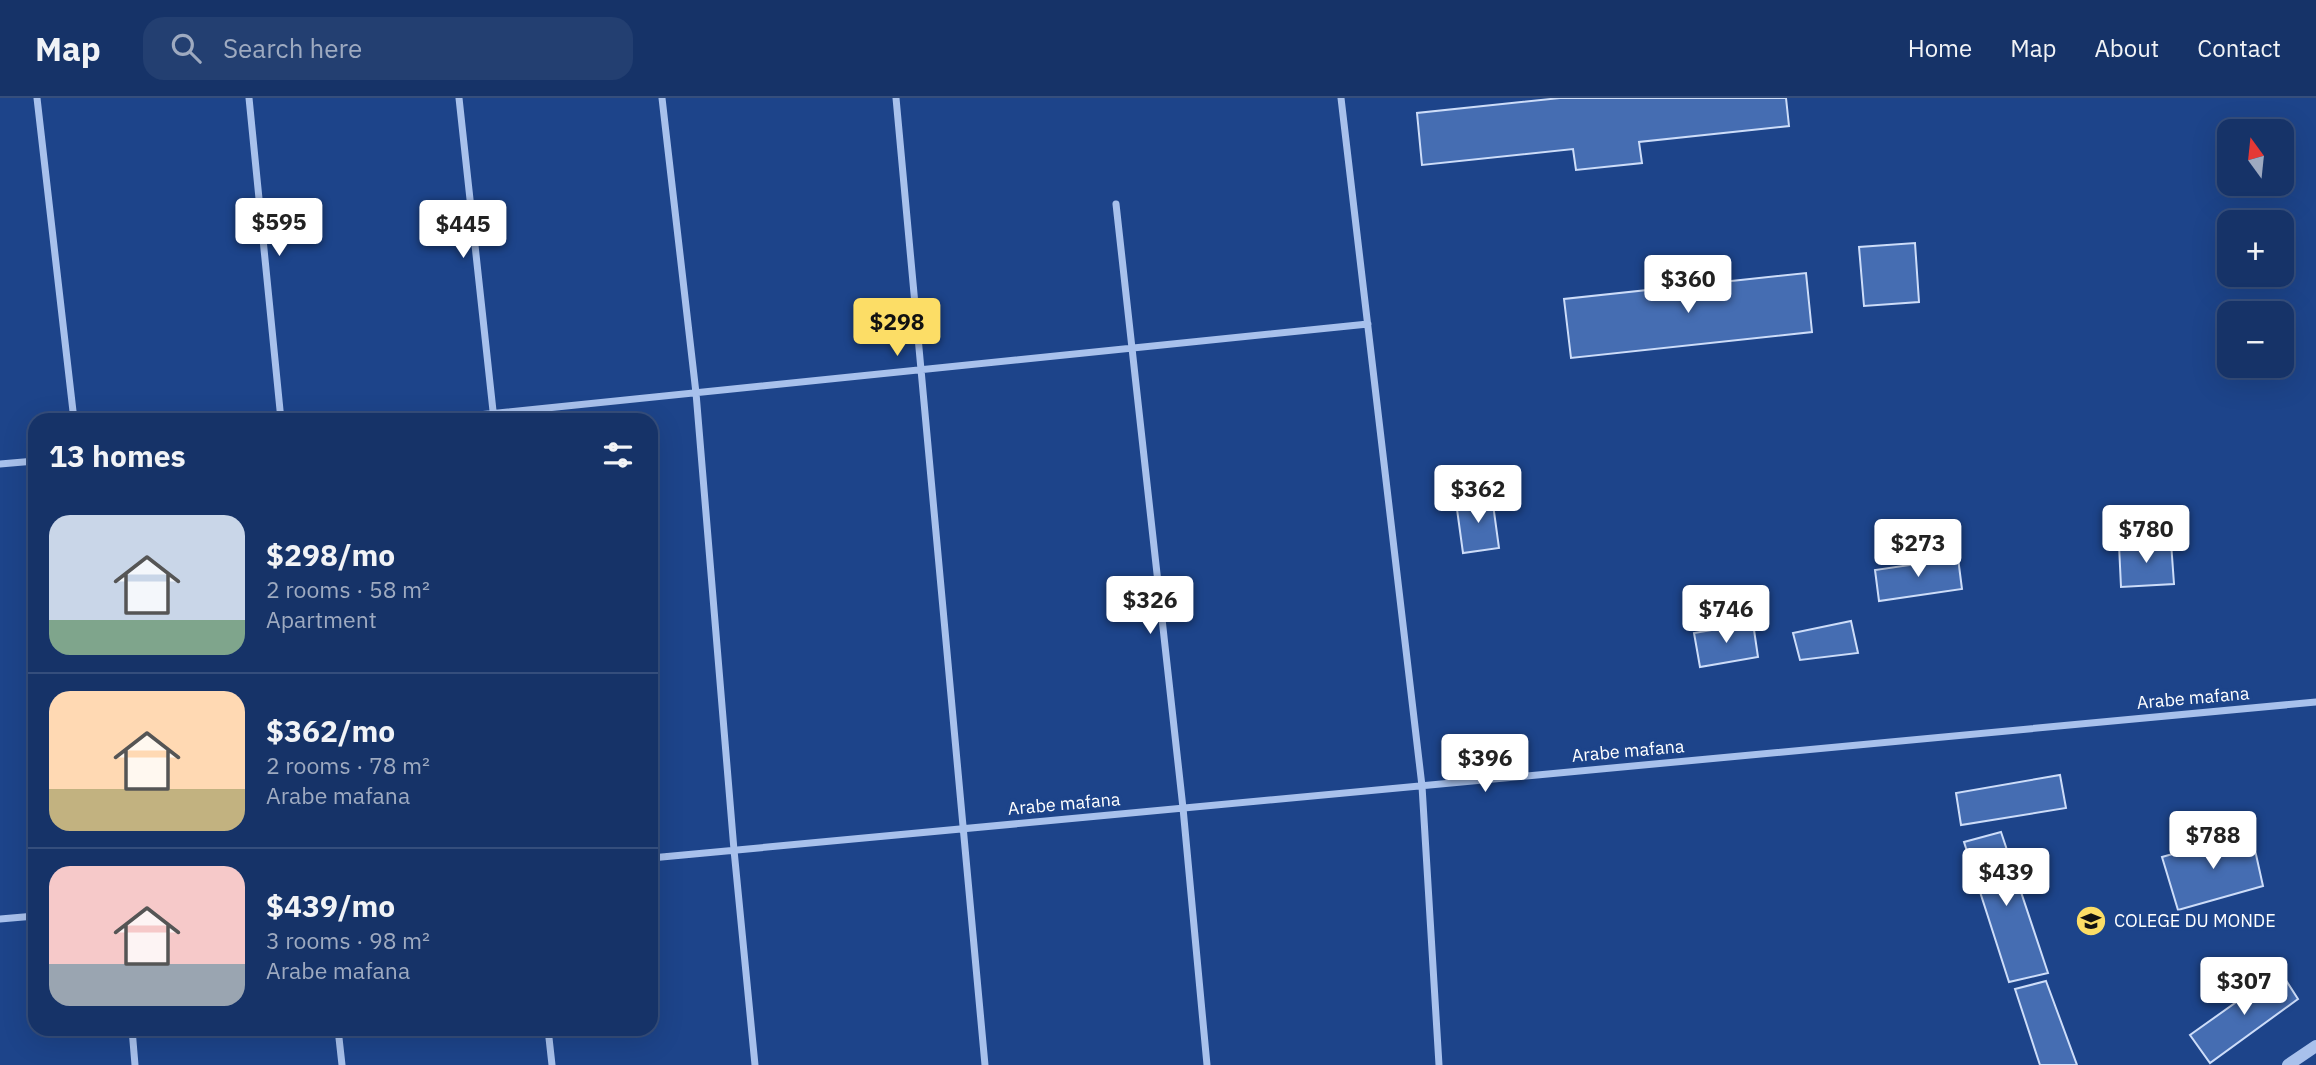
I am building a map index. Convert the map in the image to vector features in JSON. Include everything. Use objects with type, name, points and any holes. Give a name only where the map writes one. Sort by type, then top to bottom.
[{"type":"street","points":[[37,98],[73,413]]},
{"type":"street","points":[[249,98],[280,413]]},
{"type":"street","points":[[459,98],[494,413]]},
{"type":"street","points":[[662,98],[696,393],[733,850],[755,1065]]},
{"type":"street","points":[[896,98],[985,1065]]},
{"type":"street","points":[[1341,98],[1422,786],[1439,1065]]},
{"type":"street","points":[[1116,204],[1183,808],[1207,1065]]},
{"type":"street","points":[[528,413],[921,369],[1368,324]]},
{"type":"street","points":[[0,464],[28,462]]},
{"type":"street","name":"Arabe mafana","points":[[658,857],[2316,702]]},
{"type":"street","points":[[0,919],[28,917]]},
{"type":"street","points":[[133,1036],[135,1065]]},
{"type":"street","points":[[339,1036],[342,1065]]},
{"type":"street","points":[[549,1036],[552,1065]]},
{"type":"street","points":[[2288,1065],[2316,1046]]},
{"type":"building","points":[[1560,98],[1786,98],[1789,126],[1639,142],[1642,163],[1576,170],[1573,149],[1422,165],[1417,113]]},
{"type":"building","points":[[1915,243],[1919,302],[1864,306],[1859,247]]},
{"type":"building","points":[[1806,273],[1812,332],[1571,358],[1564,299]]},
{"type":"building","points":[[1492,497],[1499,548],[1463,553],[1456,502]]},
{"type":"building","points":[[2171,542],[2174,584],[2121,587],[2119,545]]},
{"type":"building","points":[[1958,558],[1962,589],[1879,601],[1875,570]]},
{"type":"building","points":[[1851,621],[1858,653],[1800,660],[1793,633]]},
{"type":"building","points":[[1753,623],[1758,657],[1700,667],[1694,633]]},
{"type":"building","points":[[2060,775],[2066,808],[1961,825],[1956,793]]},
{"type":"building","points":[[2001,832],[2048,973],[2009,982],[1964,842]]},
{"type":"building","points":[[2251,832],[2263,886],[2178,910],[2162,857]]},
{"type":"building","points":[[2280,971],[2298,999],[2210,1063],[2190,1035]]},
{"type":"building","points":[[2046,981],[2077,1065],[2040,1065],[2015,989]]},
{"type":"place","name":"COLEGE DU MONDE","points":[[2091,921]]}]
